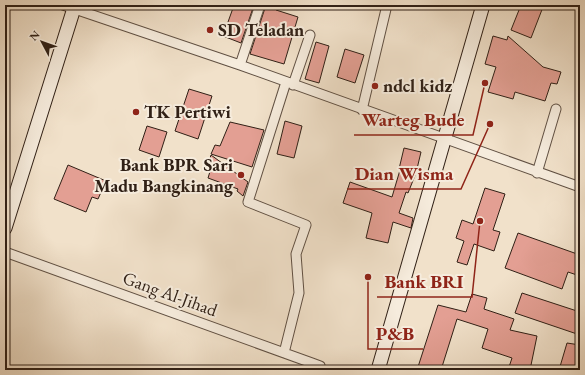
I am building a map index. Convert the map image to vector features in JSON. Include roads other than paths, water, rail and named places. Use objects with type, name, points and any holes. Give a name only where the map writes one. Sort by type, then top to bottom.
[{"type":"street","points":[[240,65],[260,5]]},
{"type":"street","points":[[362,110],[386,5]]},
{"type":"street","points":[[378,370],[483,5]]},
{"type":"street","points":[[5,228],[71,7],[240,65],[580,188]]},
{"type":"street","points":[[284,353],[299,293],[296,254],[306,225],[248,202],[290,84],[310,35]]},
{"type":"street","points":[[537,173],[556,109]]},
{"type":"street","name":"Gang Al-Jihad","points":[[5,252],[320,366],[319,370]]},
{"type":"place","name":"SD Teladan","points":[[210,30]]},
{"type":"place","name":"Warteg Bude","points":[[485,83]]},
{"type":"place","name":"ndcl kidz","points":[[375,86]]},
{"type":"place","name":"TK Pertiwi","points":[[136,112]]},
{"type":"place","name":"Dian Wisma","points":[[490,124]]},
{"type":"place","name":"Bank BPR Sari Madu Bangkinang","points":[[241,175]]},
{"type":"place","name":"Bank BRI","points":[[480,221]]},
{"type":"place","name":"P&B","points":[[368,277]]}]
